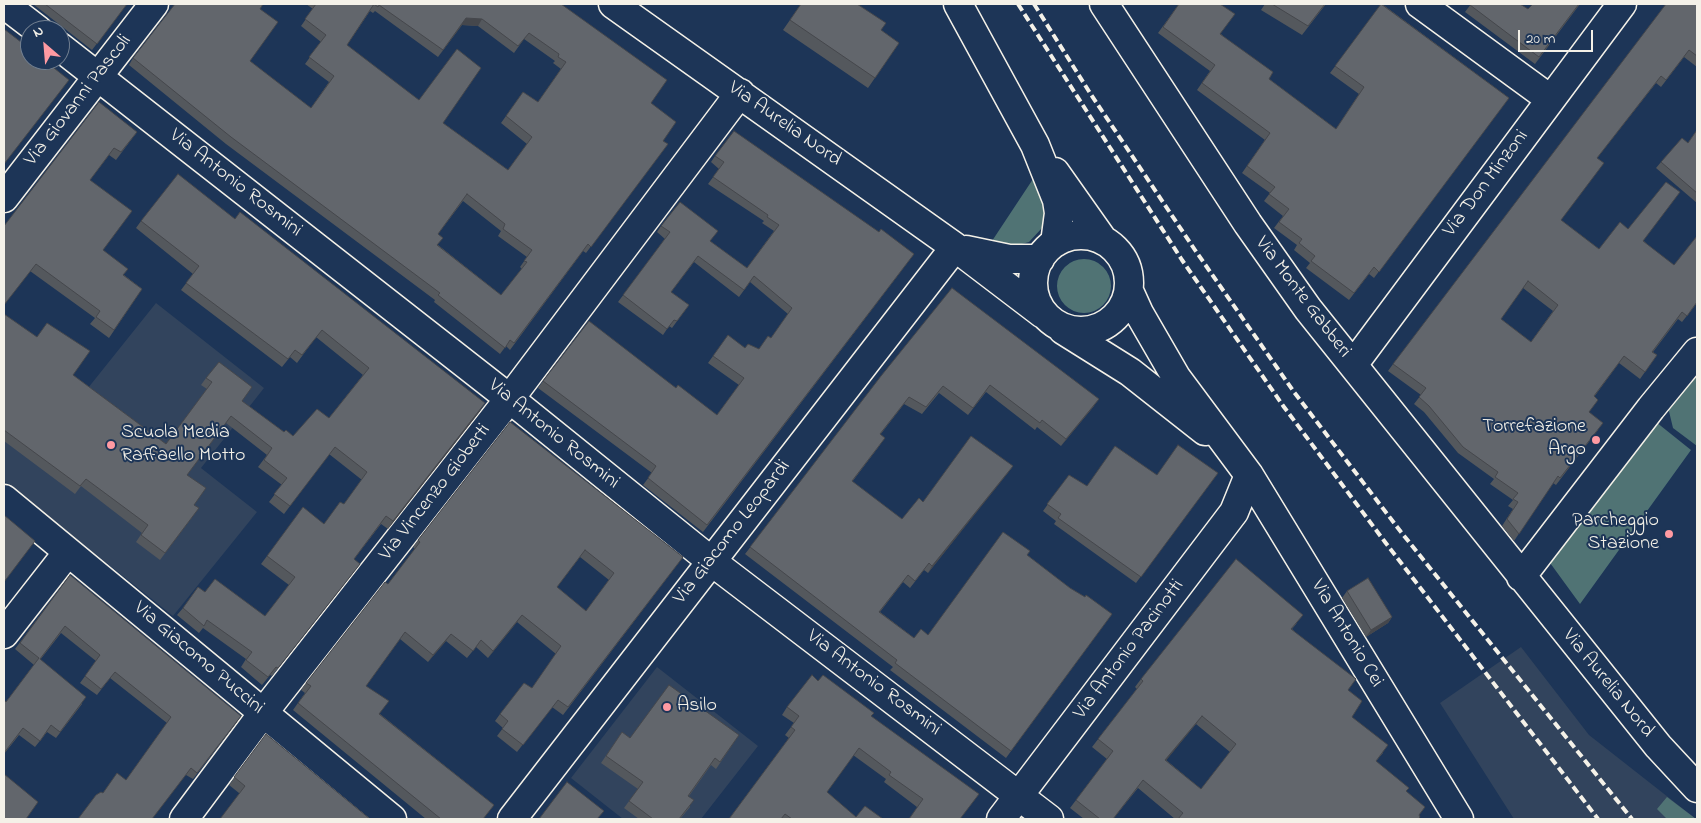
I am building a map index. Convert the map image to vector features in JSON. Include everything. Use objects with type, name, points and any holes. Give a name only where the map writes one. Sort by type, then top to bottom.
[{"type":"street","points":[[4,4],[25,20]]},
{"type":"street","name":"Via Giovanni Pascoli","points":[[4,198],[154,4]]},
{"type":"street","name":"Via Aurelia Nord","points":[[613,4],[955,247],[1050,319]]},
{"type":"street","points":[[958,4],[1035,145],[1057,200],[1059,214],[1047,251],[1035,267],[1034,296],[1050,319],[1082,332],[1095,330],[1108,324],[1118,315],[1125,304],[1129,291],[1129,276],[1124,261],[1115,249],[1103,240],[1035,145]]},
{"type":"street","name":"Via Monte Gabberi","points":[[1104,4],[1248,224],[1308,309],[1521,577]]},
{"type":"street","points":[[1420,4],[1550,99]]},
{"type":"street","name":"Via Don Minzoni","points":[[1353,365],[1622,4]]},
{"type":"street","name":"Via Antonio Rosmini","points":[[70,55],[510,399],[710,561],[1049,819]]},
{"type":"street","name":"Via Vincenzo Gioberti","points":[[184,819],[263,713],[510,399],[740,94]]},
{"type":"street","points":[[1047,251],[1078,235],[1103,240]]},
{"type":"street","name":"Via Aurelia Nord","points":[[955,247],[1009,260],[1047,251]]},
{"type":"street","name":"Via Giacomo Leopardi","points":[[512,819],[955,247]]},
{"type":"street","name":"Via Antonio Cei","points":[[1129,291],[1139,313],[1176,377],[1248,475],[1459,819]]},
{"type":"street","name":"Via Antonio Cei","points":[[1050,319],[1130,372],[1231,450]]},
{"type":"street","points":[[1521,577],[1651,408],[1697,352]]},
{"type":"street","name":"Via Antonio Pacinotti","points":[[1002,819],[1234,512],[1248,475]]},
{"type":"street","name":"Via Giacomo Puccini","points":[[4,498],[392,819]]},
{"type":"street","points":[[4,634],[68,552]]},
{"type":"street","name":"Via Aurelia Nord","points":[[1521,577],[1664,753],[1697,788]]},
{"type":"shaded area","name":"Scuola Media Raffaello Motto","points":[[156,303],[264,388],[201,468],[257,512],[173,616],[4,481],[4,422],[84,393]]},
{"type":"shaded area","points":[[1521,647],[1589,735],[1696,819],[1514,819],[1440,703]]},
{"type":"shaded area","name":"Asilo","points":[[657,667],[758,746],[701,819],[623,819],[571,778]]},
{"type":"green space","points":[[1033,179],[1047,205],[1042,228],[1029,242],[1011,247],[992,241]]},
{"type":"green space","points":[[1079,259],[1089,259],[1103,267],[1109,276],[1111,286],[1109,296],[1103,305],[1089,313],[1079,313],[1069,308],[1062,301],[1057,291],[1057,281],[1062,271],[1069,264]]},
{"type":"green space","points":[[1697,364],[1697,446],[1673,428],[1667,403]]},
{"type":"green space","points":[[1651,418],[1691,450],[1580,604],[1545,556]]},
{"type":"green space","points":[[1667,797],[1696,819],[1667,819],[1657,809]]},
{"type":"building","points":[[45,4],[127,4],[97,44],[70,23],[70,20],[66,20]]},
{"type":"building","points":[[175,4],[263,4],[260,9],[278,22],[250,61],[311,108],[334,76],[309,57],[326,35],[305,19],[316,4],[374,4],[561,4],[667,80],[651,103],[676,122],[663,141],[668,144],[591,247],[588,244],[514,343],[510,340],[505,348],[438,295],[440,293],[231,137],[133,58]],"holes":[[[374,4],[378,7],[379,5],[443,50],[466,18],[482,19],[518,46],[529,33],[559,54],[558,57],[566,62],[538,102],[523,92],[506,116],[532,137],[508,170],[443,123],[481,68],[457,49],[419,100],[347,45]],[[467,194],[505,224],[503,229],[532,250],[524,261],[527,262],[501,295],[437,245],[443,238],[438,234]]]},
{"type":"building","points":[[801,4],[857,4],[886,23],[881,30],[899,43],[875,78],[790,20]]},
{"type":"building","points":[[1179,4],[1220,4],[1235,14],[1220,34],[1273,72],[1269,79],[1336,129],[1364,87],[1335,66],[1381,4],[1509,98],[1379,272],[1374,267],[1354,293],[1311,261],[1315,256],[1299,243],[1302,239],[1279,222],[1289,209],[1269,194],[1275,187],[1247,166],[1270,133],[1202,83],[1215,65],[1163,27]]},
{"type":"building","points":[[1272,4],[1325,4],[1308,26]]},
{"type":"building","points":[[1471,4],[1520,4],[1528,9],[1533,4],[1579,4],[1539,57]]},
{"type":"building","points":[[1666,4],[1697,4],[1697,56],[1689,50],[1666,80],[1661,76],[1597,158],[1604,163],[1561,220],[1599,249],[1620,222],[1628,229],[1666,182],[1680,192],[1643,241],[1674,265],[1697,236],[1697,302],[1687,316],[1682,312],[1652,352],[1657,355],[1645,372],[1624,356],[1594,396],[1598,400],[1589,412],[1603,423],[1560,478],[1558,476],[1519,534],[1507,519],[1518,502],[1513,499],[1518,493],[1495,477],[1498,472],[1463,447],[1429,406],[1419,397],[1426,388],[1393,364]],"holes":[[[1528,281],[1558,305],[1531,342],[1501,319]]]},
{"type":"building","points":[[4,29],[20,41],[20,70],[56,70],[69,80],[4,164]]},
{"type":"building","points":[[99,102],[137,132],[121,152],[114,148],[90,180],[132,211],[103,250],[128,269],[123,275],[142,289],[114,330],[96,317],[100,311],[36,264],[4,305],[4,226]]},
{"type":"building","points":[[1697,130],[1697,193],[1661,162],[1682,138],[1688,143]]},
{"type":"building","points":[[734,131],[879,232],[881,229],[914,254],[707,525],[648,478],[656,466],[543,381],[589,321],[676,388],[678,385],[717,415],[744,378],[713,356],[728,335],[745,348],[748,344],[759,349],[768,336],[771,338],[792,308],[754,276],[744,290],[698,256],[671,292],[689,305],[677,321],[674,320],[667,329],[623,295],[670,232],[661,226],[680,202],[718,231],[710,241],[747,268],[779,225],[767,217],[768,215],[713,177],[724,162],[715,156]]},
{"type":"building","points":[[178,174],[235,219],[240,212],[485,403],[393,521],[386,516],[354,559],[360,564],[278,668],[276,667],[268,677],[246,660],[252,652],[207,620],[204,626],[183,608],[198,587],[205,592],[215,579],[265,616],[295,577],[267,556],[303,507],[324,524],[340,502],[344,504],[367,472],[335,447],[290,506],[274,494],[287,478],[264,460],[272,448],[231,416],[187,475],[206,488],[194,505],[199,508],[165,553],[141,535],[148,525],[86,479],[80,486],[4,430],[4,314],[37,337],[47,323],[90,351],[73,375],[166,444],[212,382],[206,378],[219,362],[252,387],[242,401],[284,432],[286,430],[293,436],[317,409],[329,418],[369,368],[322,330],[302,355],[295,350],[288,359],[186,283],[199,266],[141,221]]},
{"type":"building","points":[[952,288],[1099,399],[1066,439],[1042,420],[1040,423],[990,385],[973,408],[943,386],[926,407],[909,397],[880,434],[885,438],[852,481],[902,519],[919,498],[923,502],[971,436],[1013,466],[932,566],[929,563],[915,581],[908,575],[879,612],[914,638],[921,629],[928,635],[1003,532],[1030,551],[1027,555],[1070,588],[1085,597],[1086,595],[1112,614],[1011,751],[895,663],[897,660],[750,547],[881,376]]},
{"type":"building","points":[[510,422],[683,557],[568,707],[558,700],[523,745],[502,729],[508,721],[500,714],[524,683],[532,688],[561,646],[522,615],[493,651],[481,640],[473,651],[451,634],[433,655],[405,632],[366,686],[389,701],[379,714],[494,805],[483,819],[441,819],[298,703],[311,686],[306,683],[385,582],[388,584],[420,542],[418,540]],"holes":[[[585,550],[614,573],[586,611],[557,587]]]},
{"type":"building","points":[[1178,445],[1218,473],[1141,577],[1058,518],[1061,514],[1047,504],[1069,475],[1087,486],[1115,446],[1157,475]]},
{"type":"building","points":[[4,515],[35,541],[4,582]]},
{"type":"building","points":[[1236,559],[1303,615],[1291,629],[1356,679],[1348,690],[1362,701],[1352,717],[1388,745],[1376,761],[1409,788],[1406,791],[1425,807],[1418,819],[1178,819],[1183,813],[1143,780],[1113,819],[1100,819],[1076,800],[1113,751],[1098,739],[1143,681],[1141,679]],"holes":[[[1202,716],[1236,744],[1201,789],[1165,760]]]},
{"type":"building","points":[[70,575],[241,716],[197,773],[191,768],[152,819],[78,819],[96,795],[101,792],[103,793],[117,773],[126,780],[171,717],[115,672],[101,689],[85,676],[100,655],[65,626],[40,659],[86,697],[60,732],[51,725],[40,741],[23,728],[4,753],[4,700],[6,702],[39,658],[20,643]]},
{"type":"building","points":[[1368,578],[1392,617],[1371,630],[1347,591]]},
{"type":"building","points":[[812,675],[818,681],[823,675],[874,713],[871,716],[979,794],[960,819],[909,819],[923,799],[889,775],[891,772],[859,748],[827,792],[856,817],[865,806],[883,819],[792,819],[785,814],[781,819],[729,819],[795,730],[791,727],[799,716],[787,707]]},
{"type":"building","points":[[669,685],[739,735],[720,762],[715,758],[688,796],[694,800],[679,819],[653,819],[629,801],[643,782],[606,756],[622,732],[630,738]]},
{"type":"building","points":[[266,734],[370,819],[220,819],[245,786],[234,777]]},
{"type":"building","points":[[4,774],[38,802],[26,819],[4,819]]},
{"type":"building","points":[[567,782],[604,811],[597,819],[539,819]]},
{"type":"railway","points":[[1018,4],[1182,260],[1284,407],[1385,542],[1598,819]]},
{"type":"railway","points":[[1034,4],[1090,93],[1195,250],[1294,392],[1401,532],[1632,819]]},
{"type":"place","name":"Torrefazione Argo","points":[[1596,440]]},
{"type":"place","name":"Scuola Media Raffaello Motto","points":[[111,445]]},
{"type":"place","name":"Parcheggio Stazione","points":[[1669,534]]},
{"type":"place","name":"Asilo","points":[[667,707]]}]
